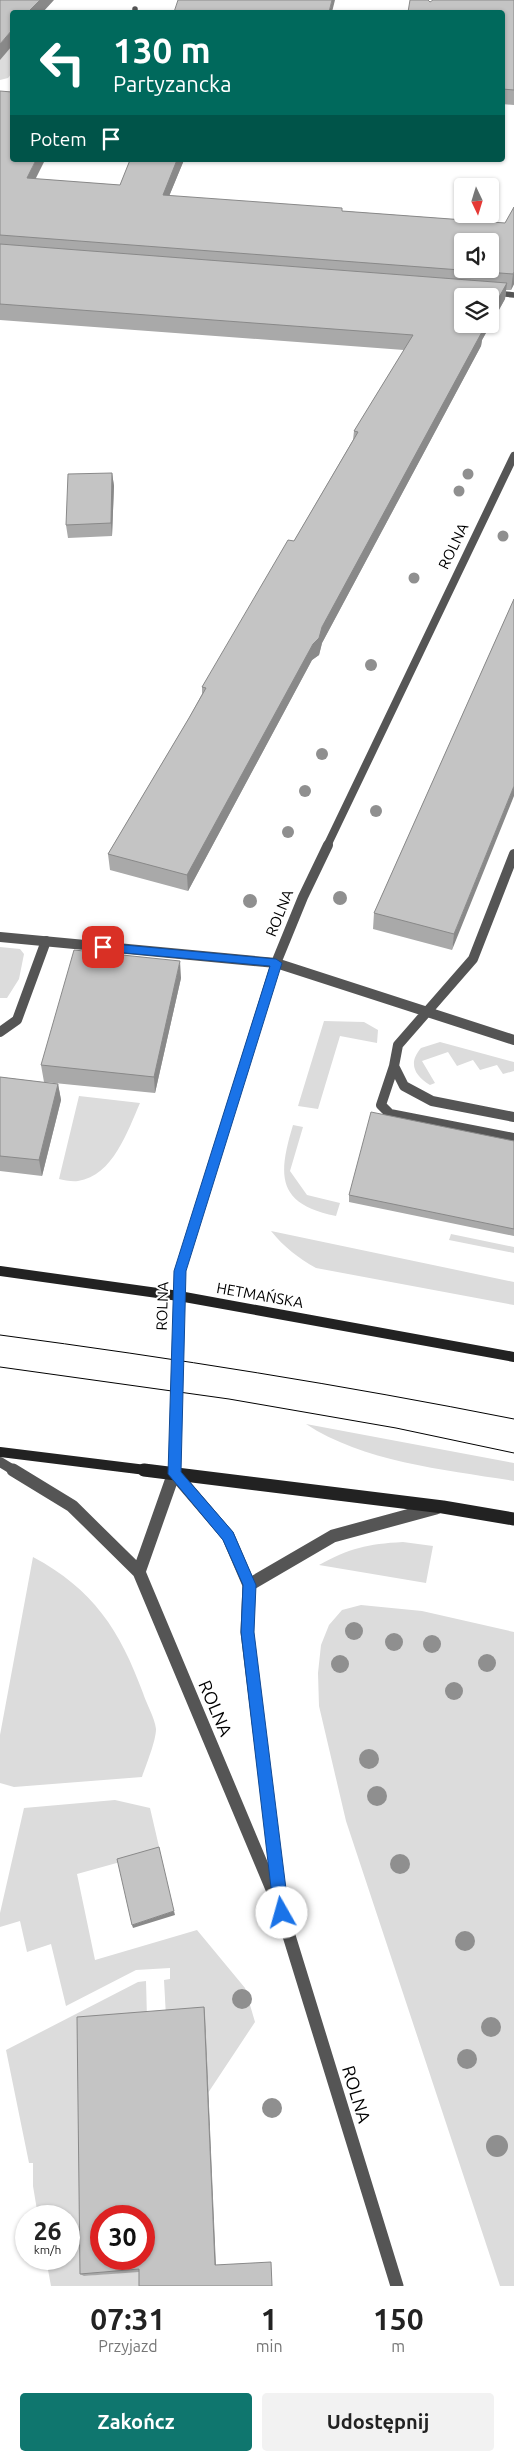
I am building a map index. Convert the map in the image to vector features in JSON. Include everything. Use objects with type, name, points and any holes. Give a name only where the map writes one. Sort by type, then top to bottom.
[{"type":"main road","name":"HETMAŃSKA","points":[[0,1271],[179,1296],[514,1357]]},
{"type":"main road","points":[[0,1452],[443,1507],[514,1519]]},
{"type":"street","points":[[499,294],[514,295]]},
{"type":"street","name":"ROLNA","points":[[140,1572],[175,1474],[180,1271],[276,963],[319,863],[514,456]]},
{"type":"street","points":[[514,854],[473,959],[398,1045],[394,1066],[380,1105],[383,1110],[390,1114],[514,1138]]},
{"type":"street","points":[[0,937],[276,963],[514,1040]]},
{"type":"street","points":[[0,1032],[17,1020],[46,942]]},
{"type":"street","points":[[394,1066],[404,1086],[432,1101],[514,1117]]},
{"type":"street","name":"ROLNA","points":[[0,1462],[72,1506],[140,1572],[282,1913],[397,2286]]},
{"type":"street","name":"ROLNA","points":[[175,1474],[228,1536],[249,1585],[247,1632],[282,1913]]},
{"type":"street","points":[[249,1585],[333,1536],[443,1507]]},
{"type":"shaded area","points":[[10,48],[10,76],[0,80],[0,59]]},
{"type":"shaded area","points":[[0,947],[20,949],[24,954],[19,979],[7,998],[0,998]]},
{"type":"shaded area","points":[[324,1021],[364,1022],[378,1030],[377,1043],[340,1036],[318,1109],[298,1106]]},
{"type":"shaded area","points":[[440,1042],[514,1062],[514,1071],[503,1074],[497,1065],[480,1070],[473,1060],[457,1066],[448,1052],[422,1061],[435,1083],[430,1085],[417,1073],[414,1064],[415,1059],[421,1048]]},
{"type":"shaded area","points":[[79,1096],[140,1103],[118,1150],[101,1170],[90,1177],[78,1181],[59,1179]]},
{"type":"shaded area","points":[[293,1125],[303,1127],[290,1171],[307,1195],[340,1203],[336,1216],[316,1211],[302,1204],[292,1195],[286,1185],[284,1173],[285,1159]]},
{"type":"shaded area","points":[[271,1231],[514,1282],[514,1305],[316,1268],[292,1252]]},
{"type":"shaded area","points":[[451,1234],[514,1247],[514,1253],[449,1240]]},
{"type":"shaded area","points":[[306,1424],[514,1463],[514,1481],[406,1463],[379,1456],[329,1437]]},
{"type":"shaded area","points":[[403,1542],[433,1546],[426,1583],[319,1565],[359,1548]]},
{"type":"shaded area","points":[[33,1557],[54,1569],[88,1597],[102,1613],[125,1650],[156,1729],[153,1746],[142,1777],[14,1787],[0,1783],[0,1735]]},
{"type":"shaded area","points":[[361,1605],[422,1611],[514,1632],[514,2286],[500,2286],[346,1821],[319,1706],[318,1673],[321,1645],[329,1625],[342,1610]]},
{"type":"shaded area","points":[[115,1800],[150,1808],[160,1851],[77,1874],[95,1960],[197,1930],[245,1988],[255,2022],[208,2093],[205,2014],[166,2017],[164,1980],[170,1979],[170,1968],[136,1970],[66,2006],[51,1944],[27,1952],[20,1921],[0,1927],[0,1913],[24,1808]]},
{"type":"shaded area","points":[[146,1981],[147,2018],[101,2205],[90,2205],[90,2251],[84,2276],[141,2271],[141,2286],[51,2286],[48,2270],[80,2270],[80,2205],[36,2205],[33,2186],[33,2163],[29,2163],[6,2050],[138,1982]]},
{"type":"building","points":[[0,0],[40,0],[30,10],[10,10],[10,32],[0,44]]},
{"type":"building","points":[[178,0],[332,0],[330,10],[175,10]]},
{"type":"building","points":[[410,0],[428,0],[430,2],[433,0],[514,0],[514,90],[505,89],[505,10],[408,10]]},
{"type":"building","points":[[0,91],[10,92],[10,162],[35,162],[27,178],[120,185],[129,162],[176,162],[163,195],[342,208],[342,211],[454,219],[454,223],[505,223],[514,207],[513,274],[499,273],[499,233],[454,233],[454,270],[0,235]]},
{"type":"building","points":[[0,244],[507,283],[499,297],[499,288],[454,288],[454,333],[481,333],[322,627],[319,638],[313,644],[187,875],[108,854],[189,718],[206,688],[202,687],[288,540],[294,541],[358,432],[354,431],[413,335],[0,304]]},
{"type":"building","points":[[112,473],[111,523],[66,525],[68,474]]},
{"type":"building","points":[[514,599],[514,786],[454,934],[374,913]]},
{"type":"building","points":[[74,950],[180,961],[154,1077],[41,1065]]},
{"type":"building","points":[[0,1077],[58,1084],[39,1160],[0,1156]]},
{"type":"building","points":[[371,1112],[514,1141],[514,1229],[349,1195]]},
{"type":"building","points":[[159,1847],[174,1911],[132,1925],[117,1859]]},
{"type":"building","points":[[204,2007],[215,2265],[271,2262],[272,2286],[139,2286],[139,2270],[155,2270],[155,2205],[90,2205],[90,2270],[127,2270],[80,2274],[77,2017]]},
{"type":"tram line","points":[[0,1335],[258,1373],[514,1419]]},
{"type":"tram line","points":[[0,1367],[229,1399],[396,1428],[514,1453]]},
{"type":"route","points":[[103,947],[276,963],[180,1271],[175,1474],[228,1536],[249,1585],[247,1632],[282,1913]]}]
